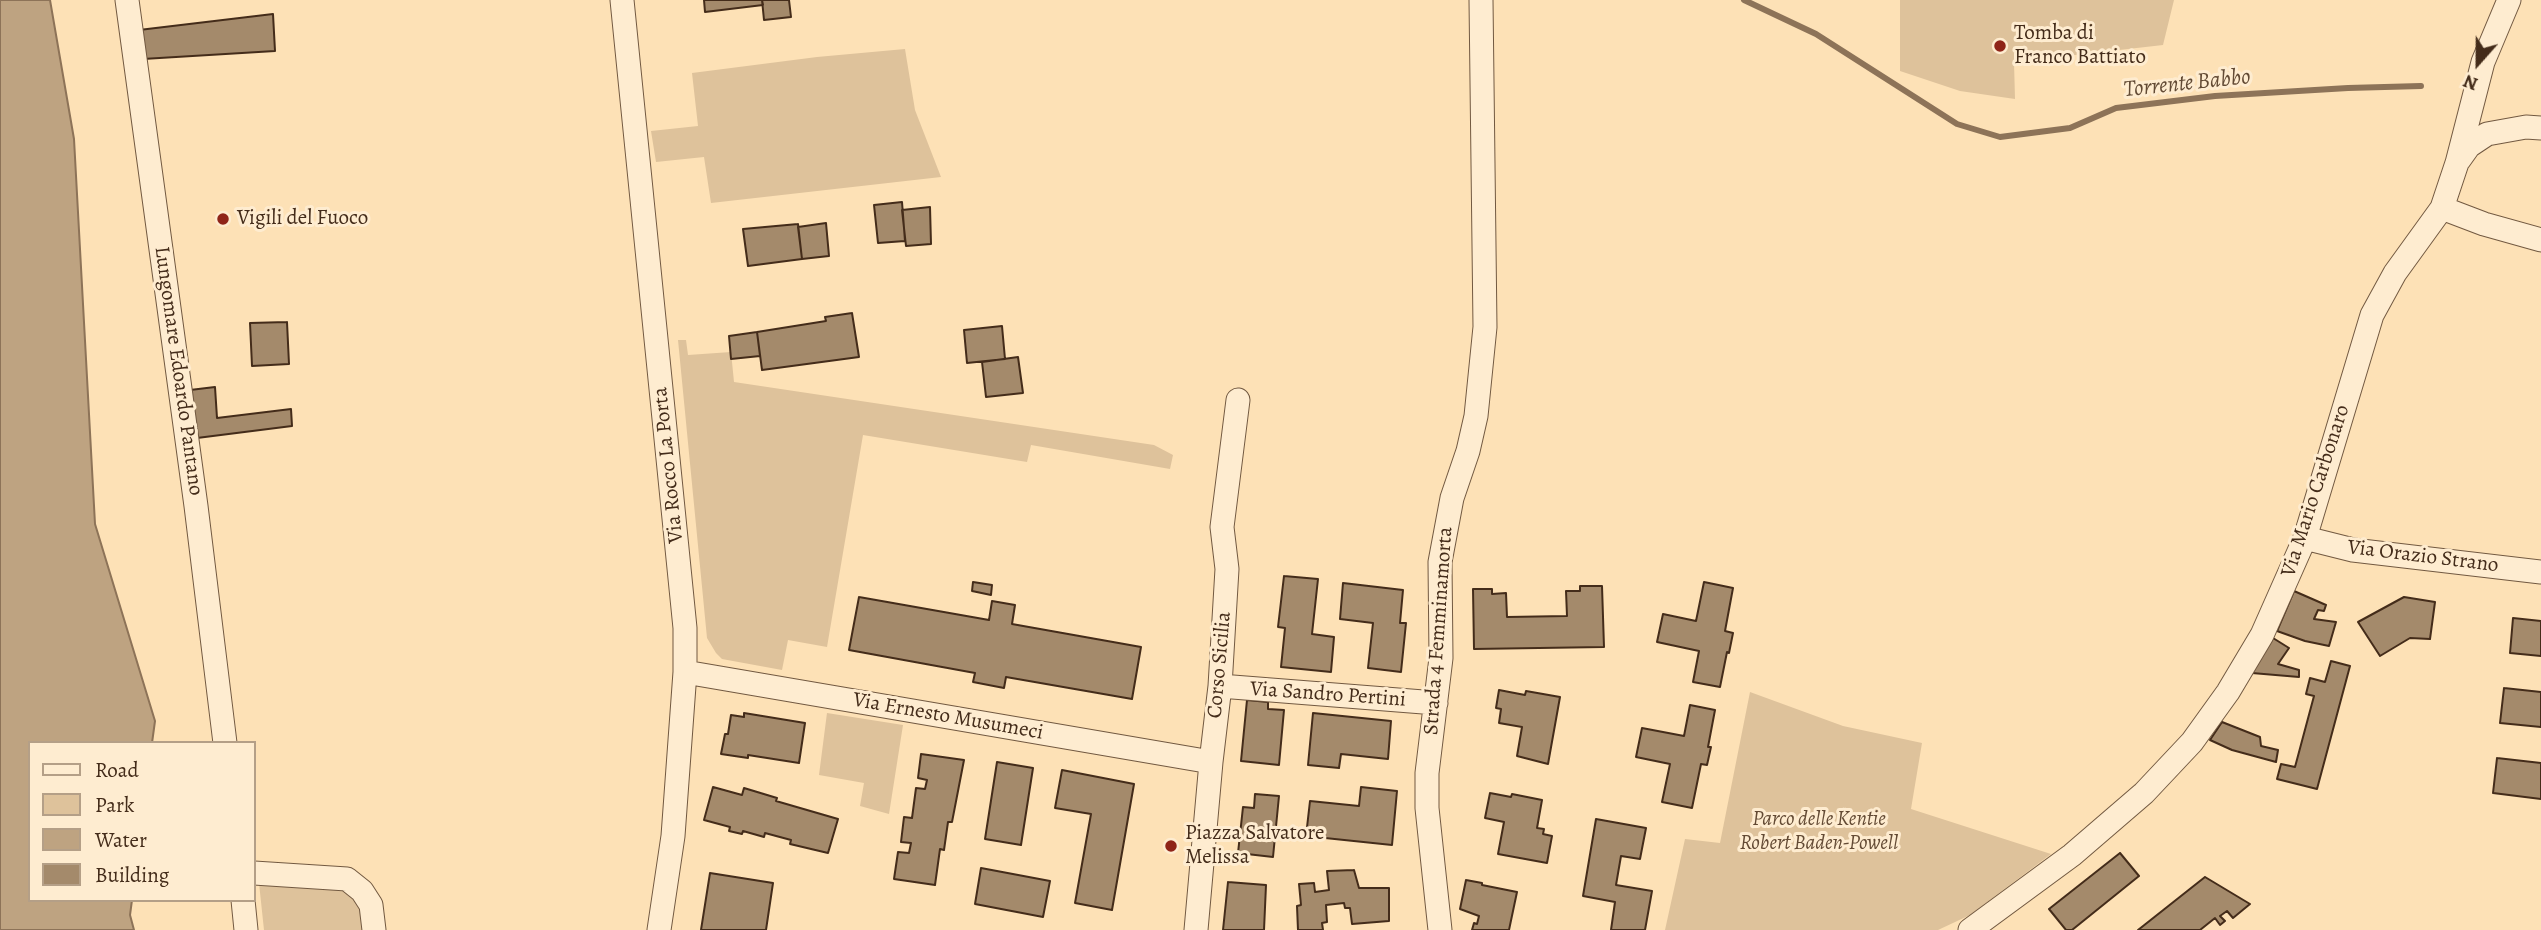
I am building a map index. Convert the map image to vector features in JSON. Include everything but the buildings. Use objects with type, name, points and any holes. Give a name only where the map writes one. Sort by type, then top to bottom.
[{"type":"street","name":"Lungomare Edoardo Pantano","points":[[127,0],[196,506],[225,741]]},
{"type":"street","name":"Via Rocco La Porta","points":[[622,0],[685,628],[685,672],[673,836],[659,930]]},
{"type":"street","name":"Strada 4 Femminamorta","points":[[1440,930],[1427,808],[1427,772],[1441,646],[1440,562],[1452,498],[1468,451],[1476,416],[1485,327],[1480,0]]},
{"type":"street","points":[[2483,62],[2495,0]]},
{"type":"street","name":"Via Mario Carbonaro","points":[[1979,927],[2072,855],[2144,793],[2192,742],[2228,692],[2262,635],[2305,538],[2372,315],[2395,273],[2442,208],[2457,163],[2483,62],[2508,0]]},
{"type":"street","points":[[2457,163],[2469,146],[2487,134],[2526,127],[2541,128]]},
{"type":"street","points":[[2442,208],[2484,224],[2541,240]]},
{"type":"street","name":"Corso Sicilia","points":[[1196,930],[1210,762],[1220,686],[1227,569],[1222,527],[1238,400]]},
{"type":"street","name":"Via Orazio Strano","points":[[2305,538],[2353,550],[2541,572]]},
{"type":"street","name":"Via Ernesto Musumeci","points":[[685,672],[1210,762]]},
{"type":"street","name":"Via Sandro Pertini","points":[[1220,686],[1436,703]]},
{"type":"street","points":[[256,873],[347,879],[362,891],[371,905],[373,930]]},
{"type":"street","points":[[243,902],[246,930]]},
{"type":"green space","points":[[1900,0],[2174,0],[2163,45],[2014,62],[2015,99],[1960,91],[1900,71]]},
{"type":"green space","points":[[905,49],[915,110],[941,177],[711,203],[704,157],[656,162],[651,131],[698,126],[692,73]]},
{"type":"green space","points":[[678,340],[686,340],[688,355],[731,352],[734,382],[1154,445],[1173,455],[1170,469],[1031,445],[1027,462],[863,435],[827,647],[788,640],[782,670],[722,659],[707,638]]},
{"type":"green space","name":"Parco delle Kentie Robert Baden-Powell","points":[[1750,692],[1843,726],[1922,743],[1911,809],[2051,854],[1970,915],[1938,930],[1665,930],[1685,839],[1720,843]]},
{"type":"green space","points":[[827,713],[903,725],[889,814],[860,806],[864,783],[819,775]]},
{"type":"green space","points":[[259,883],[343,888],[356,898],[362,910],[364,930],[264,930]]},
{"type":"water","points":[[0,0],[50,0],[74,139],[95,524],[155,721],[152,741],[28,741],[28,902],[132,902],[130,915],[134,930],[0,930]]},
{"type":"waterway","name":"Torrente Babbo","points":[[1744,0],[1816,34],[1957,124],[2000,137],[2070,128],[2116,108],[2215,96],[2421,86]]},
{"type":"place","name":"Tomba di Franco Battiato","points":[[2000,46]]},
{"type":"place","name":"Vigili del Fuoco","points":[[223,219]]},
{"type":"place","name":"Piazza Salvatore Melissa","points":[[1171,846]]}]
